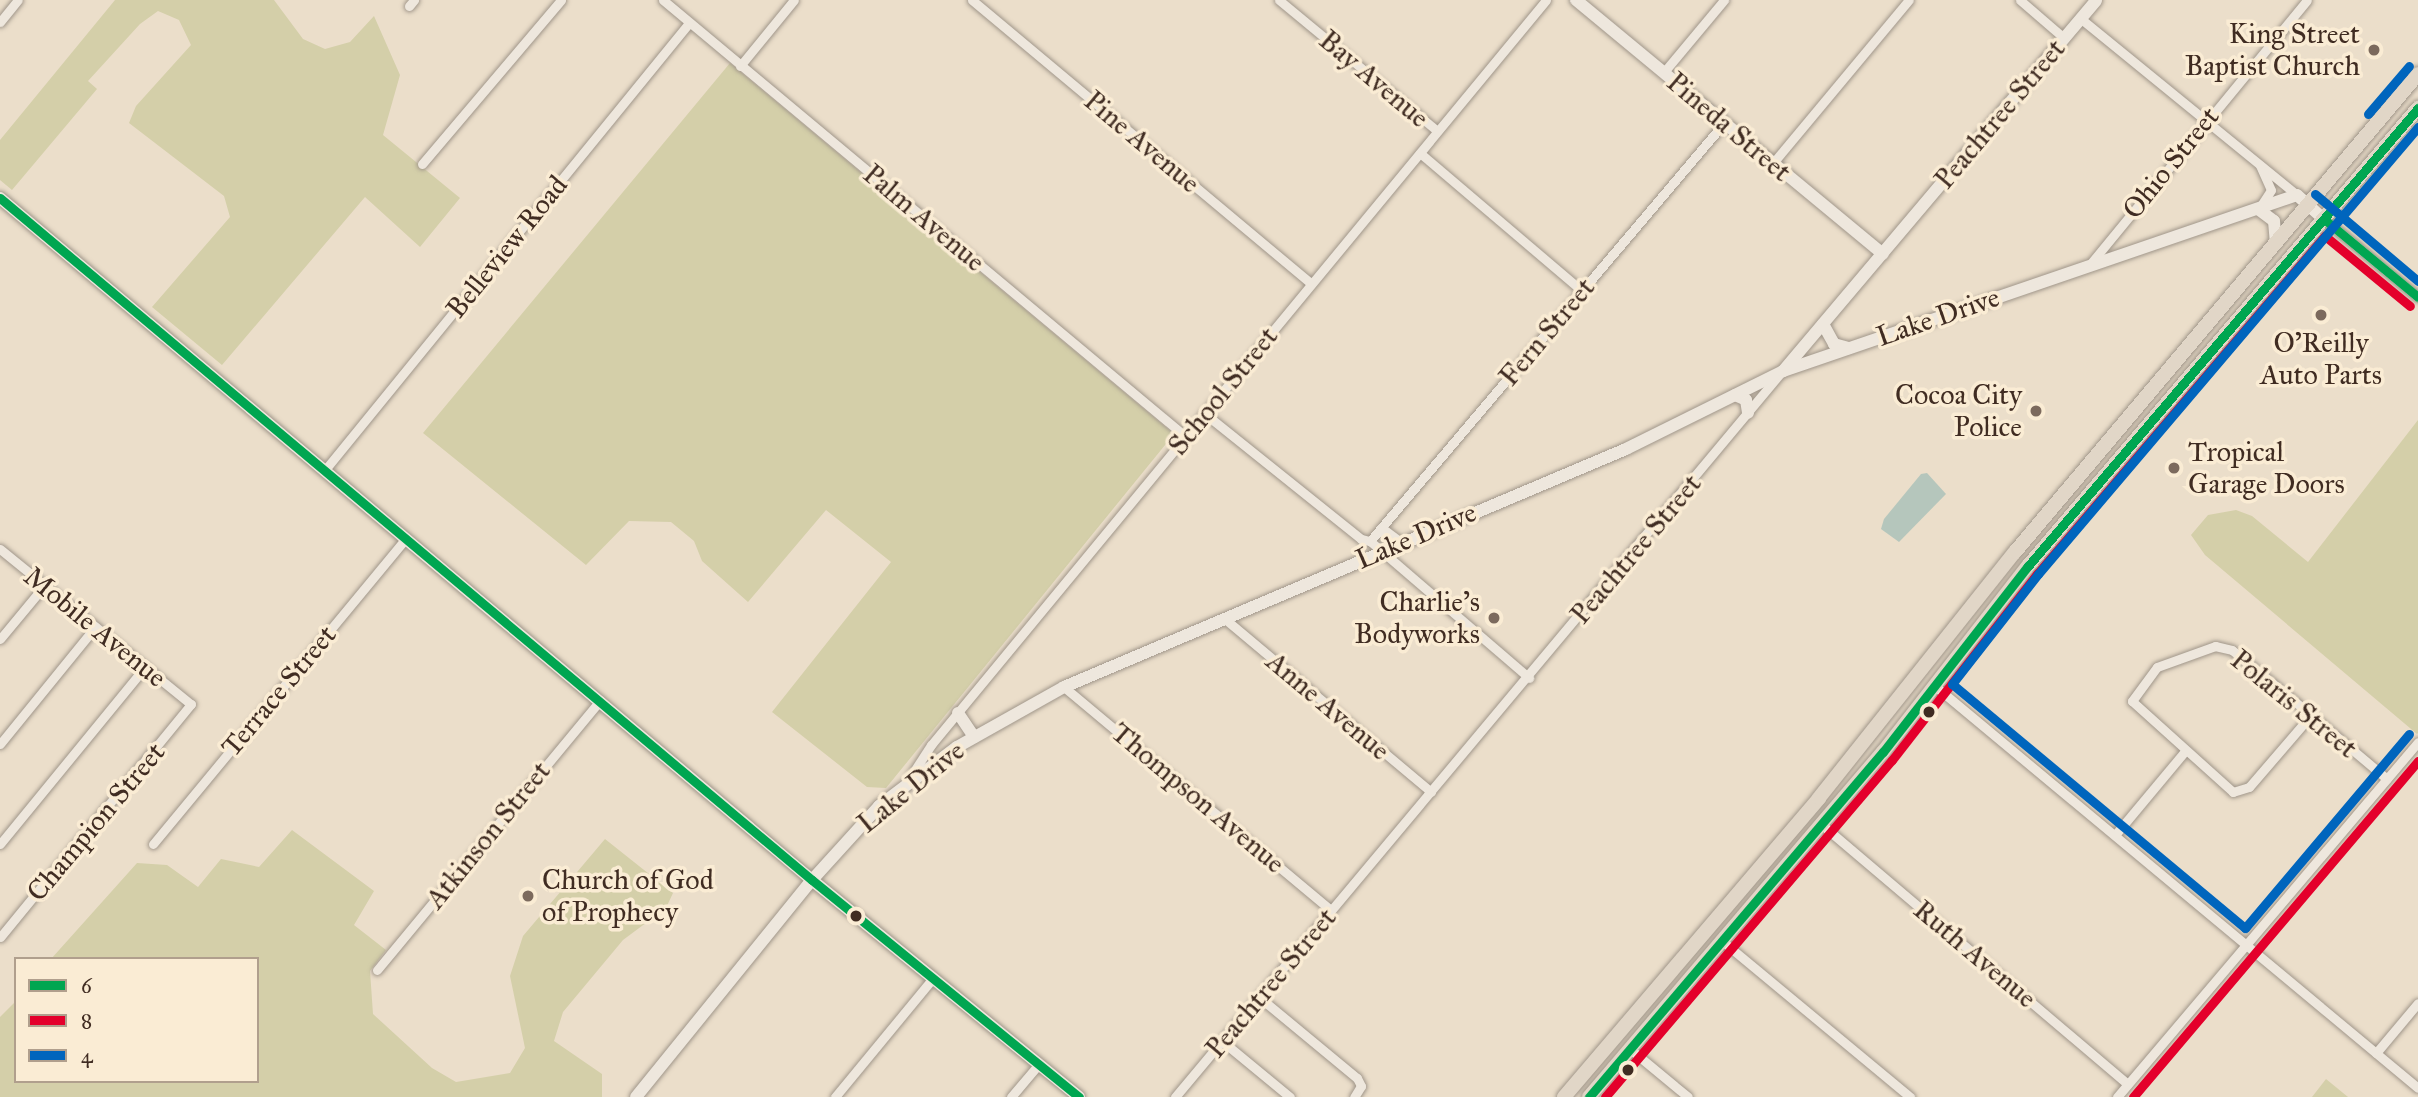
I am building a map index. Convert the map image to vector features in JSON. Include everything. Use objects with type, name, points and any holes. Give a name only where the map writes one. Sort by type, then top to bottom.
[{"type":"main road","points":[[1564,1097],[1817,800],[2046,516],[2276,242],[2302,199],[2418,74]]},
{"type":"main road","points":[[1589,1097],[1935,687],[2004,597],[2418,108]]},
{"type":"main road","points":[[2004,597],[2004,584],[2039,541],[2046,516]]},
{"type":"main road","points":[[1935,687],[1936,669],[1970,621],[1971,610]]},
{"type":"main road","points":[[1721,940],[1719,928],[1819,807],[1817,800]]},
{"type":"main road","points":[[1610,1072],[1609,1059],[1704,947],[1707,928]]},
{"type":"street","points":[[0,22],[18,0]]},
{"type":"street","points":[[422,164],[561,0]]},
{"type":"street","name":"Palm Avenue","points":[[663,0],[1185,436]]},
{"type":"street","points":[[740,66],[794,0]]},
{"type":"street","name":"Pine Avenue","points":[[972,0],[1311,283]]},
{"type":"street","name":"Bay Avenue","points":[[1279,0],[1436,130]]},
{"type":"street","name":"School Street","points":[[905,785],[958,713],[1420,153],[1436,130],[1546,0]]},
{"type":"street","name":"Pineda Street","points":[[1576,0],[1883,254]]},
{"type":"street","points":[[1664,72],[1724,0]]},
{"type":"street","points":[[1773,163],[1909,0]]},
{"type":"street","points":[[2020,0],[2064,38]]},
{"type":"street","name":"Peachtree Street","points":[[1175,1097],[2096,0]]},
{"type":"street","name":"Ohio Street","points":[[2091,263],[2204,120],[2307,0]]},
{"type":"street","points":[[2080,18],[2257,161],[2418,297]]},
{"type":"street","name":"Belleview Road","points":[[324,471],[690,23]]},
{"type":"street","name":"Fern Street","points":[[1376,546],[1382,530],[1724,123]]},
{"type":"street","points":[[1420,153],[1581,290]]},
{"type":"street","points":[[2257,161],[2271,190],[2258,209],[2274,221],[2276,242]]},
{"type":"street","points":[[0,198],[600,699],[812,880],[1079,1097]]},
{"type":"street","name":"Lake Drive","points":[[636,1097],[812,880],[866,819],[905,785],[974,737],[1063,687],[1225,619],[1376,546],[1399,542],[1626,449],[1783,371],[2091,263],[2258,209],[2302,199]]},
{"type":"street","points":[[1823,324],[1834,344],[1849,348]]},
{"type":"street","points":[[1735,395],[1746,400],[1748,414]]},
{"type":"street","points":[[1204,413],[1361,539],[1376,546],[1529,678]]},
{"type":"street","points":[[1382,530],[1399,542]]},
{"type":"street","name":"Terrace Street","points":[[153,844],[406,538]]},
{"type":"street","name":"Mobile Avenue","points":[[0,549],[191,704]]},
{"type":"street","points":[[0,639],[44,586]]},
{"type":"street","name":"Anne Avenue","points":[[1225,619],[1431,792]]},
{"type":"street","points":[[0,744],[95,627]]},
{"type":"street","name":"Polaris Street","points":[[2185,751],[2132,701],[2157,667],[2215,646],[2232,650],[2387,779]]},
{"type":"street","points":[[0,844],[145,667]]},
{"type":"street","name":"Thompson Avenue","points":[[1063,687],[1332,910]]},
{"type":"street","points":[[1935,687],[2418,1088]]},
{"type":"street","name":"Atkinson Street","points":[[377,970],[600,699]]},
{"type":"street","name":"Champion Street","points":[[0,937],[191,704]]},
{"type":"street","points":[[958,713],[974,737]]},
{"type":"street","points":[[2115,835],[2185,751],[2233,792],[2249,787],[2311,715]]},
{"type":"street","points":[[2118,1097],[2418,742]]},
{"type":"street","name":"Ruth Avenue","points":[[1821,824],[2128,1084]]},
{"type":"street","points":[[1721,940],[1910,1097]]},
{"type":"street","points":[[835,1097],[933,978]]},
{"type":"street","points":[[1259,997],[1357,1078],[1361,1086],[1354,1097]]},
{"type":"street","points":[[2376,1053],[2418,1003]]},
{"type":"street","points":[[1222,1041],[1290,1097]]},
{"type":"street","points":[[1630,1049],[1688,1097]]},
{"type":"street","points":[[1011,1097],[1039,1064]]},
{"type":"shaded area","points":[[115,0],[274,0],[303,39],[325,49],[350,42],[374,16],[400,75],[383,135],[460,198],[420,247],[365,197],[222,365],[152,307],[230,217],[224,196],[129,123],[136,106],[191,45],[179,20],[158,11],[140,24],[88,81],[97,89],[12,190],[0,180],[0,140]]},
{"type":"shaded area","points":[[730,63],[1174,434],[886,788],[867,787],[772,712],[891,562],[826,510],[748,602],[702,561],[694,541],[671,522],[629,521],[586,565],[423,433]]},
{"type":"shaded area","points":[[2418,420],[2417,734],[2205,555],[2191,535],[2208,515],[2236,510],[2252,516],[2308,562]]},
{"type":"shaded area","points":[[1927,473],[1946,494],[1899,542],[1881,529],[1884,519],[1921,474]]},
{"type":"shaded area","points":[[292,830],[374,891],[354,925],[386,950],[370,971],[373,1014],[432,1068],[456,1082],[510,1073],[525,1048],[510,976],[523,936],[605,839],[673,893],[666,908],[623,940],[563,1012],[554,1041],[602,1074],[602,1097],[0,1097],[0,1017],[14,1003],[14,1083],[259,1083],[259,957],[53,957],[137,863],[167,865],[198,887],[221,859],[259,867]]},
{"type":"shaded area","points":[[2326,1079],[2348,1097],[2312,1097]]},
{"type":"transit line","name":"4","points":[[2368,114],[2409,66]]},
{"type":"transit line","name":"6","points":[[1589,1097],[1883,752],[2028,566],[2418,108]]},
{"type":"transit line","name":"4","points":[[2409,734],[2245,928],[1952,684],[2038,574],[2418,127]]},
{"type":"transit line","name":"4","points":[[2315,194],[2418,281]]},
{"type":"transit line","name":"6","points":[[0,198],[812,880],[1079,1097]]},
{"type":"transit line","name":"6","points":[[2324,219],[2418,297]]},
{"type":"transit line","name":"8","points":[[1605,1097],[1892,760],[2037,574],[2325,236],[2410,306]]},
{"type":"transit line","name":"8","points":[[2133,1097],[2418,761]]},
{"type":"place","name":"King Street Baptist Church","points":[[2374,50]]},
{"type":"place","name":"O'Reilly Auto Parts","points":[[2321,315]]},
{"type":"place","name":"Cocoa City Police","points":[[2036,411]]},
{"type":"place","name":"Tropical Garage Doors","points":[[2174,468]]},
{"type":"place","name":"Charlie's Bodyworks","points":[[1494,618]]},
{"type":"place","name":"Church of God of Prophecy","points":[[528,896]]}]
